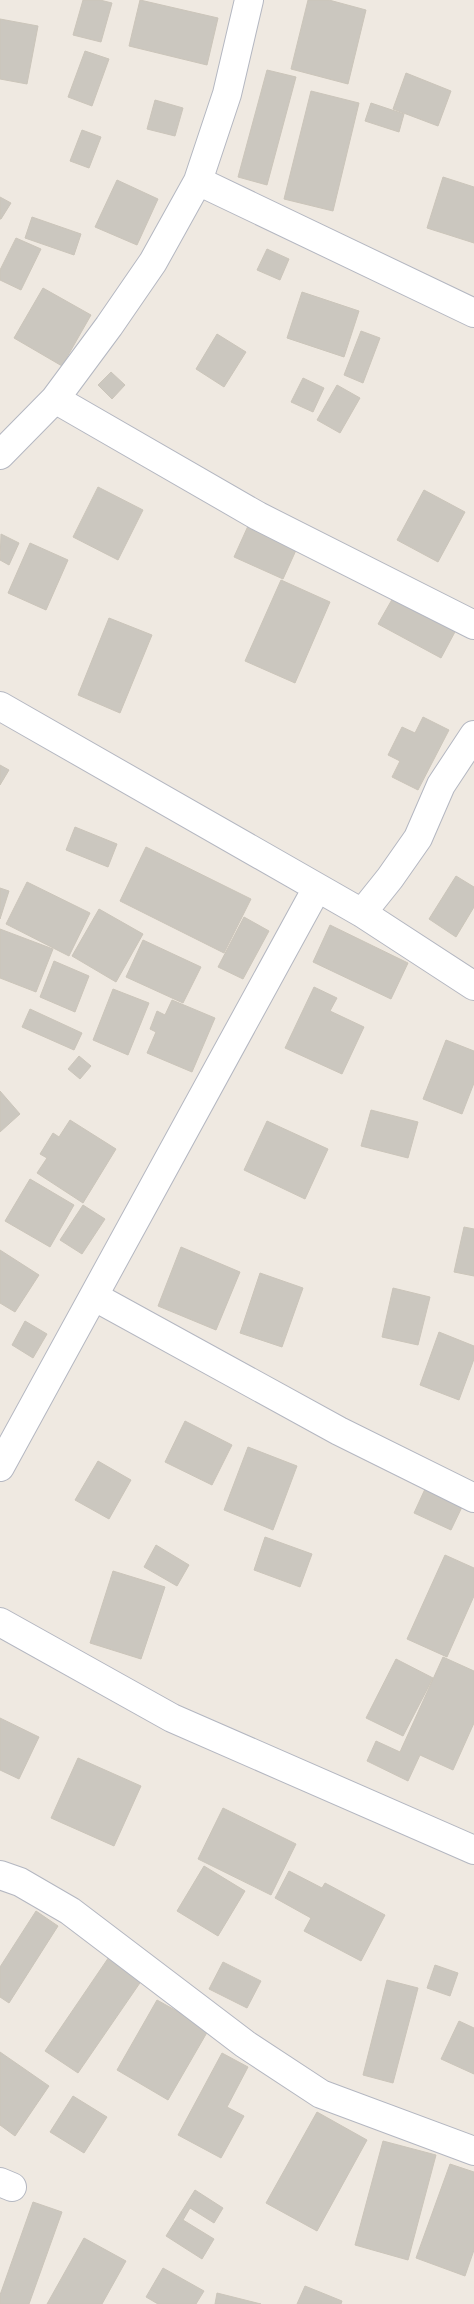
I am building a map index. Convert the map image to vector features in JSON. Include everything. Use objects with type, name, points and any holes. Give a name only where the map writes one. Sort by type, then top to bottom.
[{"type":"street","points":[[0,455],[55,399],[109,326],[153,262],[198,181],[227,94],[250,0]]},
{"type":"street","points":[[198,181],[474,313]]},
{"type":"street","points":[[55,399],[258,516],[474,625]]},
{"type":"street","points":[[0,706],[362,913],[474,986]]},
{"type":"street","points":[[362,913],[418,838],[441,785],[474,735]]},
{"type":"street","points":[[0,1467],[317,888]]},
{"type":"street","points":[[94,1297],[339,1431],[474,1498]]},
{"type":"street","points":[[0,1622],[172,1718],[474,1850]]},
{"type":"street","points":[[0,1875],[20,1882],[70,1911],[245,2044],[321,2094],[474,2151]]},
{"type":"building","points":[[83,0],[100,0],[112,3],[101,42],[73,35]]},
{"type":"building","points":[[140,0],[218,18],[207,65],[129,46]]},
{"type":"building","points":[[308,0],[329,0],[366,10],[348,84],[291,69]]},
{"type":"building","points":[[0,19],[38,26],[27,84],[0,79]]},
{"type":"building","points":[[85,51],[109,59],[92,106],[68,97]]},
{"type":"building","points":[[267,70],[296,77],[267,185],[238,177]]},
{"type":"building","points":[[406,73],[451,91],[438,126],[393,109]]},
{"type":"building","points":[[311,91],[359,103],[333,211],[284,199]]},
{"type":"building","points":[[155,100],[183,108],[175,136],[147,129]]},
{"type":"building","points":[[371,103],[404,114],[399,132],[365,121]]},
{"type":"building","points":[[82,130],[101,137],[89,168],[70,161]]},
{"type":"building","points":[[443,177],[474,187],[474,243],[427,228]]},
{"type":"building","points":[[117,180],[158,199],[137,245],[95,227]]},
{"type":"building","points":[[0,197],[11,203],[1,219],[0,219]]},
{"type":"building","points":[[32,217],[81,234],[74,255],[25,238]]},
{"type":"building","points":[[16,238],[41,249],[21,290],[0,280],[0,270]]},
{"type":"building","points":[[267,249],[289,259],[280,280],[257,270]]},
{"type":"building","points":[[43,288],[91,315],[62,366],[14,338]]},
{"type":"building","points":[[302,292],[359,311],[344,357],[287,338]]},
{"type":"building","points":[[361,331],[380,338],[363,383],[344,375]]},
{"type":"building","points":[[217,334],[246,352],[224,387],[196,369]]},
{"type":"building","points":[[111,372],[125,385],[112,399],[98,385]]},
{"type":"building","points":[[303,378],[324,388],[313,412],[291,402]]},
{"type":"building","points":[[337,385],[360,398],[340,433],[317,420]]},
{"type":"building","points":[[98,487],[143,510],[118,560],[73,537]]},
{"type":"building","points":[[424,490],[465,512],[438,562],[397,540]]},
{"type":"building","points":[[248,526],[297,548],[283,579],[234,557]]},
{"type":"building","points":[[1,534],[19,543],[9,565],[0,560]]},
{"type":"building","points":[[30,543],[68,560],[46,610],[8,593]]},
{"type":"building","points":[[281,580],[330,602],[295,683],[245,661]]},
{"type":"building","points":[[394,596],[456,630],[441,658],[378,624]]},
{"type":"building","points":[[109,618],[152,635],[120,713],[78,695]]},
{"type":"building","points":[[423,717],[449,730],[418,790],[392,777],[400,761],[388,755],[402,727],[415,733]]},
{"type":"building","points":[[0,765],[9,770],[0,785]]},
{"type":"building","points":[[75,827],[117,844],[108,867],[66,850]]},
{"type":"building","points":[[146,847],[251,899],[224,953],[120,901]]},
{"type":"building","points":[[456,876],[474,887],[474,907],[456,937],[429,919]]},
{"type":"building","points":[[27,882],[90,913],[69,956],[6,924]]},
{"type":"building","points":[[0,888],[9,891],[0,919]]},
{"type":"building","points":[[99,909],[143,934],[116,982],[72,956]]},
{"type":"building","points":[[244,917],[269,931],[243,979],[218,967]]},
{"type":"building","points":[[330,925],[408,963],[391,999],[313,962]]},
{"type":"building","points":[[0,929],[53,949],[36,992],[0,978]]},
{"type":"building","points":[[143,940],[201,967],[183,1003],[126,977]]},
{"type":"building","points":[[54,961],[89,976],[75,1012],[40,997]]},
{"type":"building","points":[[314,987],[337,998],[330,1011],[364,1027],[342,1074],[285,1048]]},
{"type":"building","points":[[113,989],[149,1003],[128,1055],[93,1040]]},
{"type":"building","points":[[172,1000],[215,1018],[192,1072],[147,1053],[156,1032],[150,1029],[157,1011],[165,1015]]},
{"type":"building","points":[[30,1009],[82,1033],[74,1050],[22,1027]]},
{"type":"building","points":[[446,1040],[474,1051],[474,1083],[462,1114],[423,1099]]},
{"type":"building","points":[[79,1056],[91,1066],[80,1079],[68,1069]]},
{"type":"building","points":[[0,1091],[20,1114],[0,1132]]},
{"type":"building","points":[[371,1110],[418,1122],[408,1158],[361,1146]]},
{"type":"building","points":[[70,1120],[116,1149],[83,1203],[37,1173],[47,1158],[40,1154],[53,1133],[59,1137]]},
{"type":"building","points":[[267,1121],[328,1149],[305,1199],[244,1170]]},
{"type":"building","points":[[30,1179],[74,1205],[50,1247],[5,1221]]},
{"type":"building","points":[[83,1205],[105,1219],[82,1254],[60,1240]]},
{"type":"building","points":[[464,1227],[474,1229],[474,1276],[454,1272]]},
{"type":"building","points":[[181,1247],[240,1272],[216,1330],[158,1306]]},
{"type":"building","points":[[0,1250],[39,1275],[15,1312],[0,1303]]},
{"type":"building","points":[[260,1273],[303,1288],[282,1347],[240,1333]]},
{"type":"building","points":[[393,1288],[430,1297],[418,1345],[382,1337]]},
{"type":"building","points":[[25,1321],[47,1334],[33,1358],[12,1345]]},
{"type":"building","points":[[439,1332],[474,1346],[474,1359],[459,1400],[420,1385]]},
{"type":"building","points":[[185,1421],[232,1445],[212,1485],[165,1462]]},
{"type":"building","points":[[248,1447],[297,1466],[273,1530],[224,1510]]},
{"type":"building","points":[[98,1461],[131,1480],[109,1519],[75,1500]]},
{"type":"building","points":[[425,1489],[462,1507],[451,1530],[414,1513]]},
{"type":"building","points":[[265,1537],[312,1554],[300,1587],[254,1570]]},
{"type":"building","points":[[156,1545],[189,1565],[177,1586],[144,1567]]},
{"type":"building","points":[[445,1555],[474,1568],[474,1596],[447,1657],[407,1639]]},
{"type":"building","points":[[113,1571],[165,1587],[141,1659],[90,1643]]},
{"type":"building","points":[[443,1657],[474,1671],[474,1723],[453,1770],[420,1755],[408,1781],[367,1761],[376,1741],[400,1752]]},
{"type":"building","points":[[396,1659],[433,1678],[403,1736],[366,1718]]},
{"type":"building","points":[[0,1718],[39,1737],[19,1779],[0,1770]]},
{"type":"building","points":[[78,1758],[141,1786],[114,1846],[51,1818]]},
{"type":"building","points":[[223,1808],[296,1844],[271,1895],[198,1859]]},
{"type":"building","points":[[204,1866],[245,1891],[218,1936],[177,1911]]},
{"type":"building","points":[[289,1871],[322,1888],[325,1883],[385,1915],[361,1961],[304,1931],[311,1918],[275,1898]]},
{"type":"building","points":[[36,1911],[58,1926],[9,2003],[0,1997],[0,1967]]},
{"type":"building","points":[[111,1954],[144,1977],[78,2073],[45,2051]]},
{"type":"building","points":[[223,1962],[261,1981],[247,2008],[209,1989]]},
{"type":"building","points":[[435,1965],[458,1973],[450,1996],[427,1988]]},
{"type":"building","points":[[387,1980],[418,1988],[393,2083],[363,2075]]},
{"type":"building","points":[[157,2000],[209,2029],[168,2100],[117,2070]]},
{"type":"building","points":[[459,2021],[474,2028],[474,2074],[441,2059]]},
{"type":"building","points":[[0,2052],[49,2086],[15,2136],[0,2125]]},
{"type":"building","points":[[222,2053],[248,2067],[227,2107],[244,2116],[221,2158],[178,2135]]},
{"type":"building","points":[[73,2096],[107,2117],[84,2153],[50,2132]]},
{"type":"building","points":[[317,2112],[367,2140],[317,2231],[266,2203]]},
{"type":"building","points":[[383,2141],[436,2155],[408,2260],[355,2245]]},
{"type":"building","points":[[450,2164],[474,2172],[474,2250],[465,2276],[416,2258]]},
{"type":"building","points":[[195,2190],[223,2208],[214,2223],[190,2208],[183,2220],[214,2239],[202,2259],[166,2236]]},
{"type":"building","points":[[33,2202],[62,2212],[29,2304],[0,2304],[0,2295]]},
{"type":"building","points":[[84,2238],[126,2261],[102,2304],[47,2304]]},
{"type":"building","points":[[163,2268],[204,2291],[196,2304],[158,2304],[146,2297]]},
{"type":"building","points":[[305,2286],[342,2301],[341,2304],[297,2304]]},
{"type":"building","points":[[217,2293],[261,2304],[215,2304]]}]
